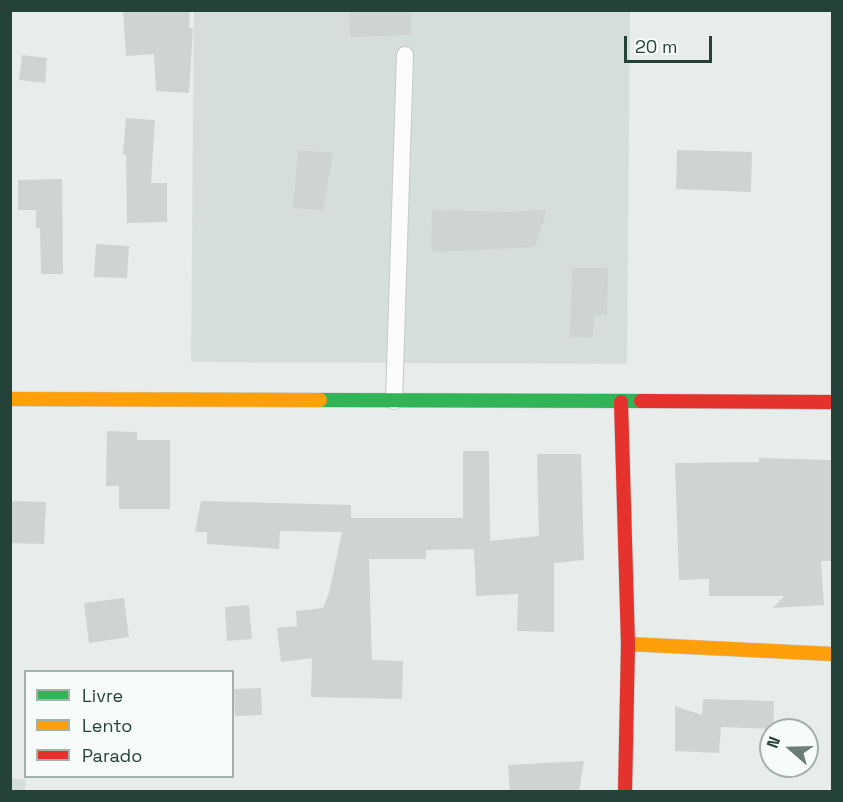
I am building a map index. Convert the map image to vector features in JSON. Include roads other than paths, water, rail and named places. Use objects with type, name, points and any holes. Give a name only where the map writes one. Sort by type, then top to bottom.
[{"type":"street","points":[[10,399],[832,402]]},
{"type":"street","points":[[621,402],[628,644],[625,792]]},
{"type":"street","points":[[628,644],[832,654]]},
{"type":"lane","points":[[394,401],[405,54]]}]
